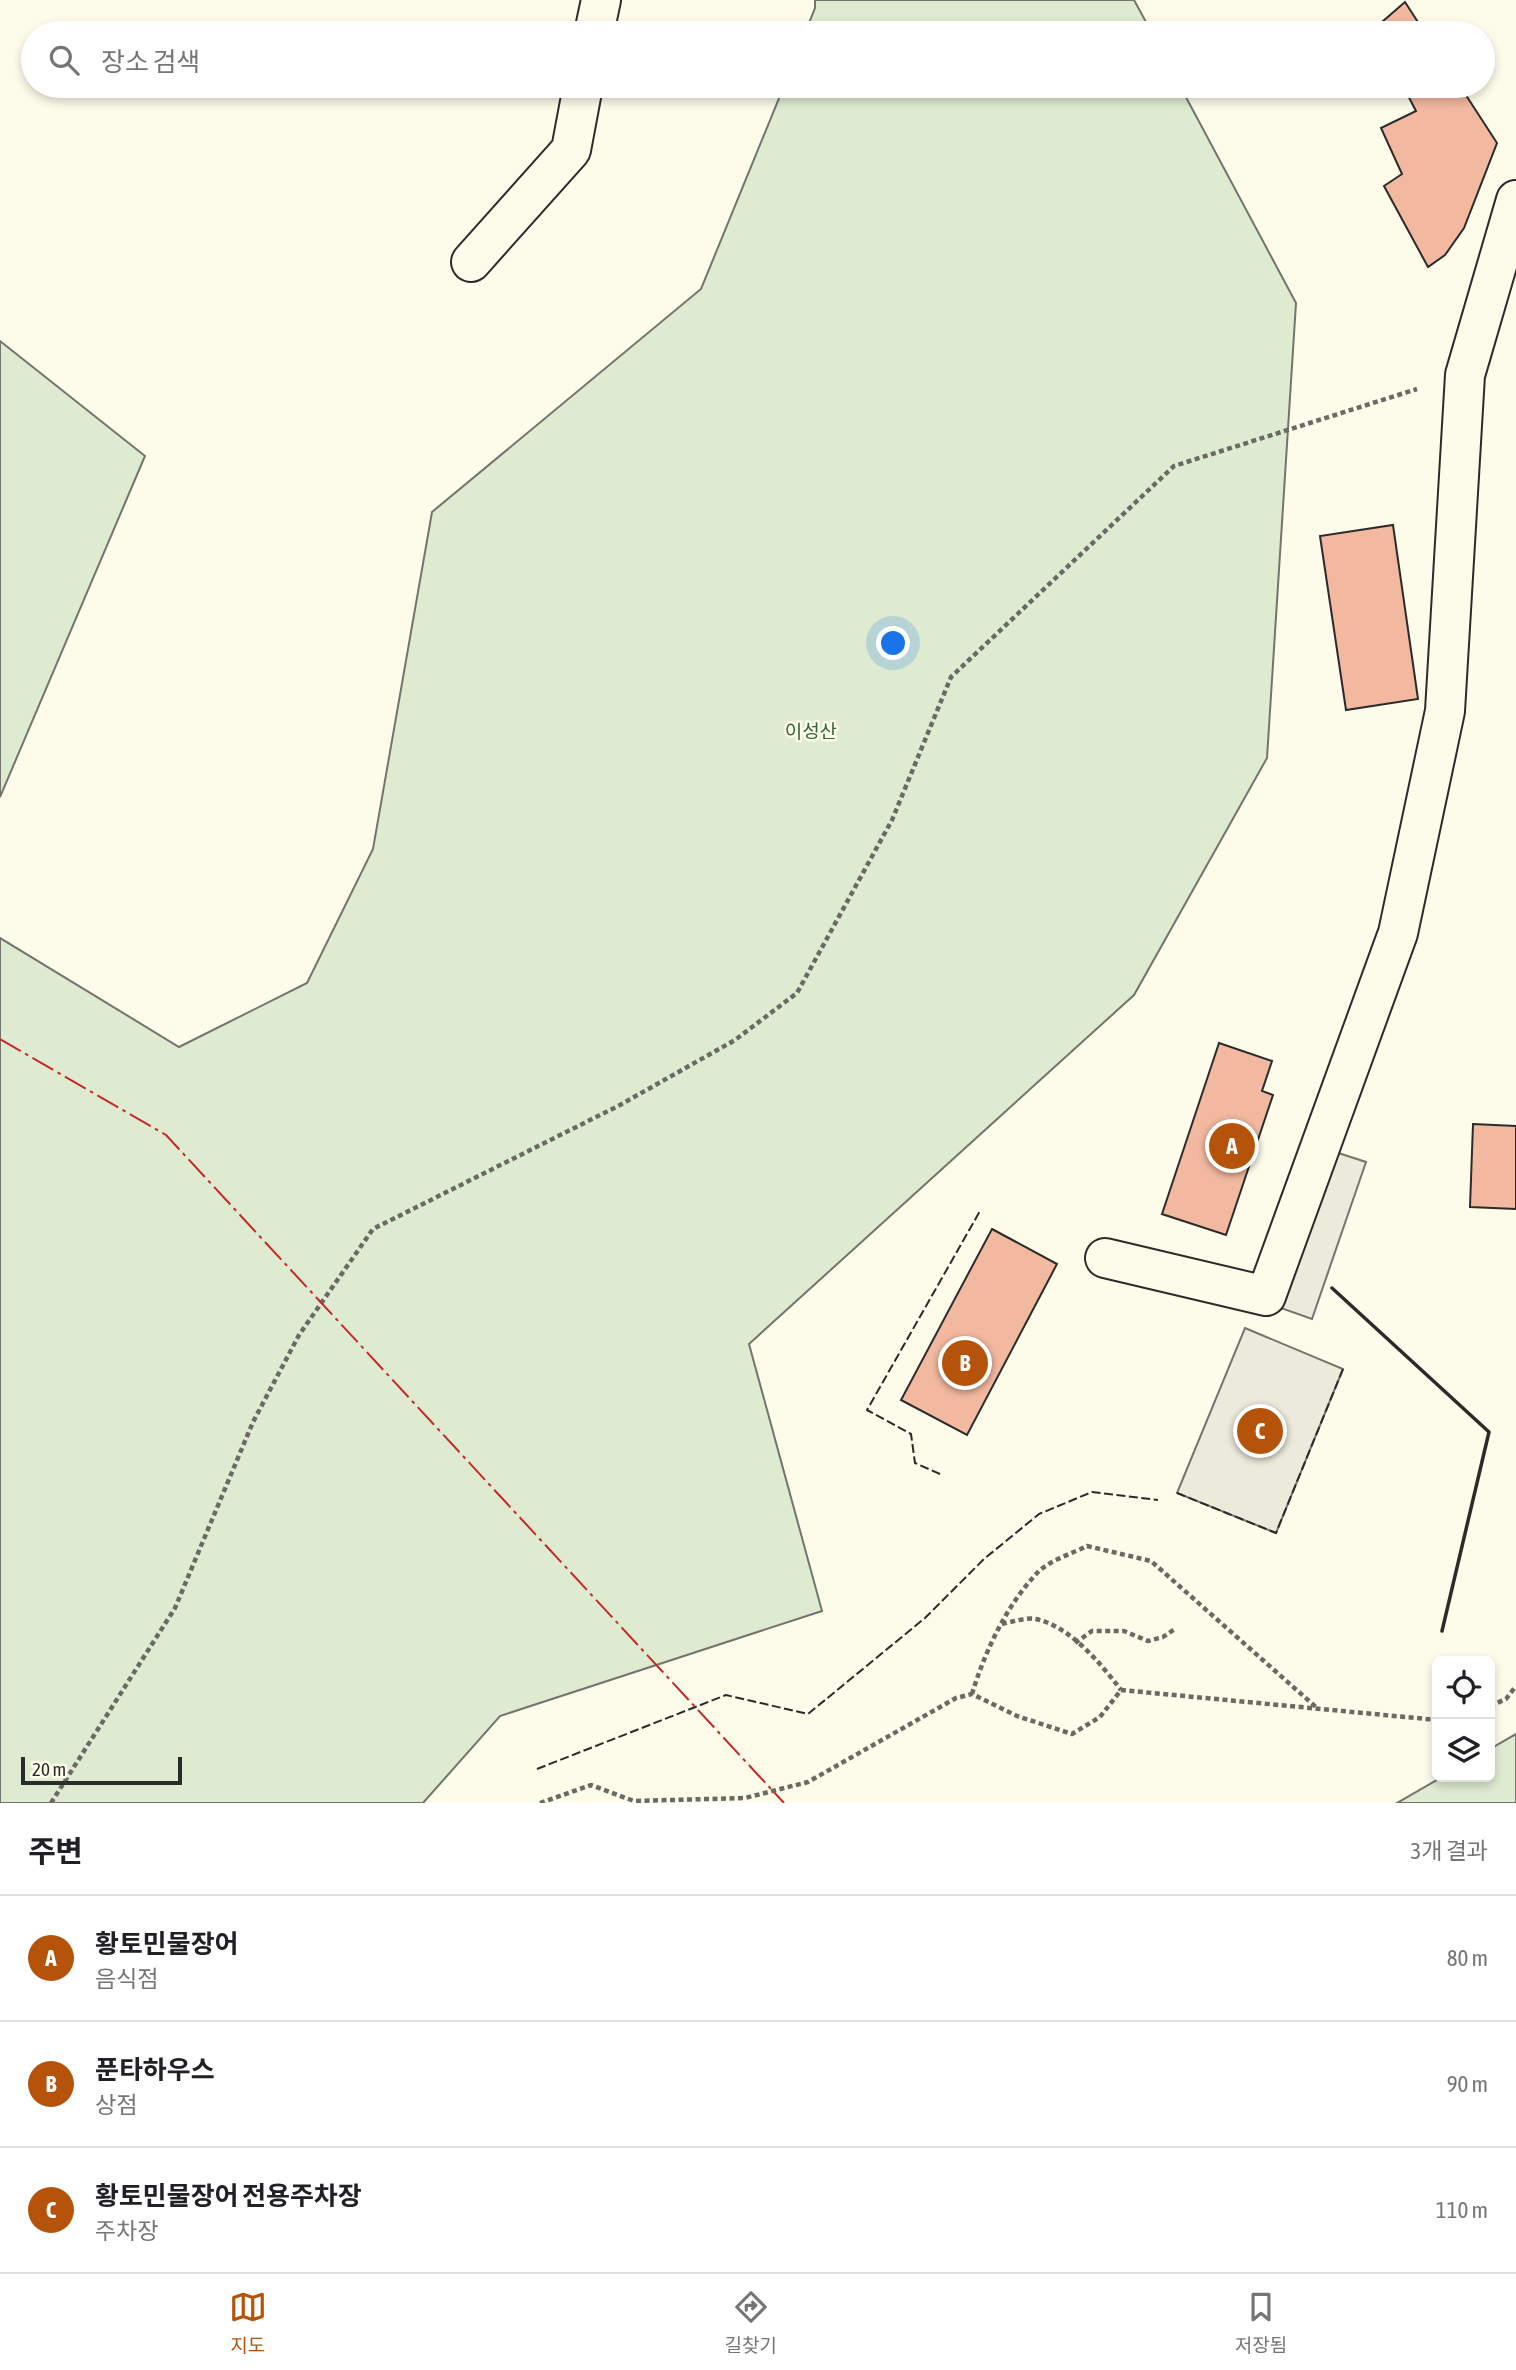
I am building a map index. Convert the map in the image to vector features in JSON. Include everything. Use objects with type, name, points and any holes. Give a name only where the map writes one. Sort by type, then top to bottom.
[{"type":"lane","points":[[597,21],[601,0]]},
{"type":"lane","points":[[471,262],[571,150],[581,98]]},
{"type":"lane","points":[[1105,1258],[1266,1296],[1398,933],[1445,711],[1465,375],[1516,200]]},
{"type":"path","points":[[51,1803],[175,1608],[253,1422],[299,1335],[373,1229],[620,1105],[724,1047],[796,993],[892,820],[951,677],[1174,466],[1465,375]]},
{"type":"path","points":[[972,1694],[981,1661],[1001,1624],[1041,1570],[1087,1546],[1150,1561],[1317,1709]]},
{"type":"path","points":[[1001,1624],[1034,1619],[1097,1658],[1121,1690],[1432,1720]]},
{"type":"path","points":[[1075,1643],[1092,1631],[1124,1631],[1148,1642],[1175,1629]]},
{"type":"path","points":[[1495,1704],[1506,1699],[1516,1686]]},
{"type":"path","points":[[540,1803],[591,1785],[634,1801],[745,1798],[808,1783],[956,1698],[972,1694],[1017,1716],[1072,1734],[1101,1717],[1121,1690]]},
{"type":"green space","points":[[815,0],[1134,0],[1145,21],[810,21]]},
{"type":"green space","name":"이성산","points":[[779,98],[1186,98],[1296,303],[1267,758],[1134,995],[749,1344],[822,1611],[500,1716],[423,1803],[0,1803],[0,938],[179,1047],[307,983],[373,849],[432,512],[701,289]]},
{"type":"green space","points":[[0,341],[145,456],[0,797]]},
{"type":"green space","points":[[1516,1734],[1516,1803],[1397,1803],[1433,1782],[1495,1782],[1495,1746]]},
{"type":"shaded area","points":[[1329,1150],[1366,1162],[1312,1319],[1275,1306]]},
{"type":"shaded area","points":[[1245,1328],[1343,1369],[1276,1533],[1177,1493]]},
{"type":"building","points":[[1405,2],[1417,21],[1383,21]]},
{"type":"building","points":[[1409,98],[1468,98],[1497,143],[1464,228],[1445,255],[1428,267],[1384,186],[1402,174],[1381,128],[1416,111]]},
{"type":"building","points":[[1393,525],[1418,699],[1346,710],[1320,536]]},
{"type":"building","points":[[1219,1043],[1272,1061],[1262,1091],[1273,1095],[1226,1235],[1162,1214]]},
{"type":"building","points":[[1473,1124],[1516,1126],[1516,1209],[1470,1207]]},
{"type":"building","points":[[992,1229],[1057,1264],[967,1435],[901,1400]]},
{"type":"fence","points":[[940,1474],[915,1463],[911,1434],[867,1410],[980,1211]]},
{"type":"fence","points":[[1177,1493],[1276,1533],[1343,1369]]},
{"type":"fence","points":[[537,1769],[726,1695],[808,1714],[925,1618],[984,1559],[1039,1514],[1092,1492],[1158,1500]]},
{"type":"wall","points":[[1332,1288],[1489,1432],[1442,1631]]},
{"type":"power","points":[[0,1039],[166,1135],[784,1803]]},
{"type":"place","name":"황토민물장어","points":[[1232,1146]]},
{"type":"place","name":"푼타하우스","points":[[965,1363]]},
{"type":"place","name":"황토민물장어 전용주차장","points":[[1260,1431]]}]
